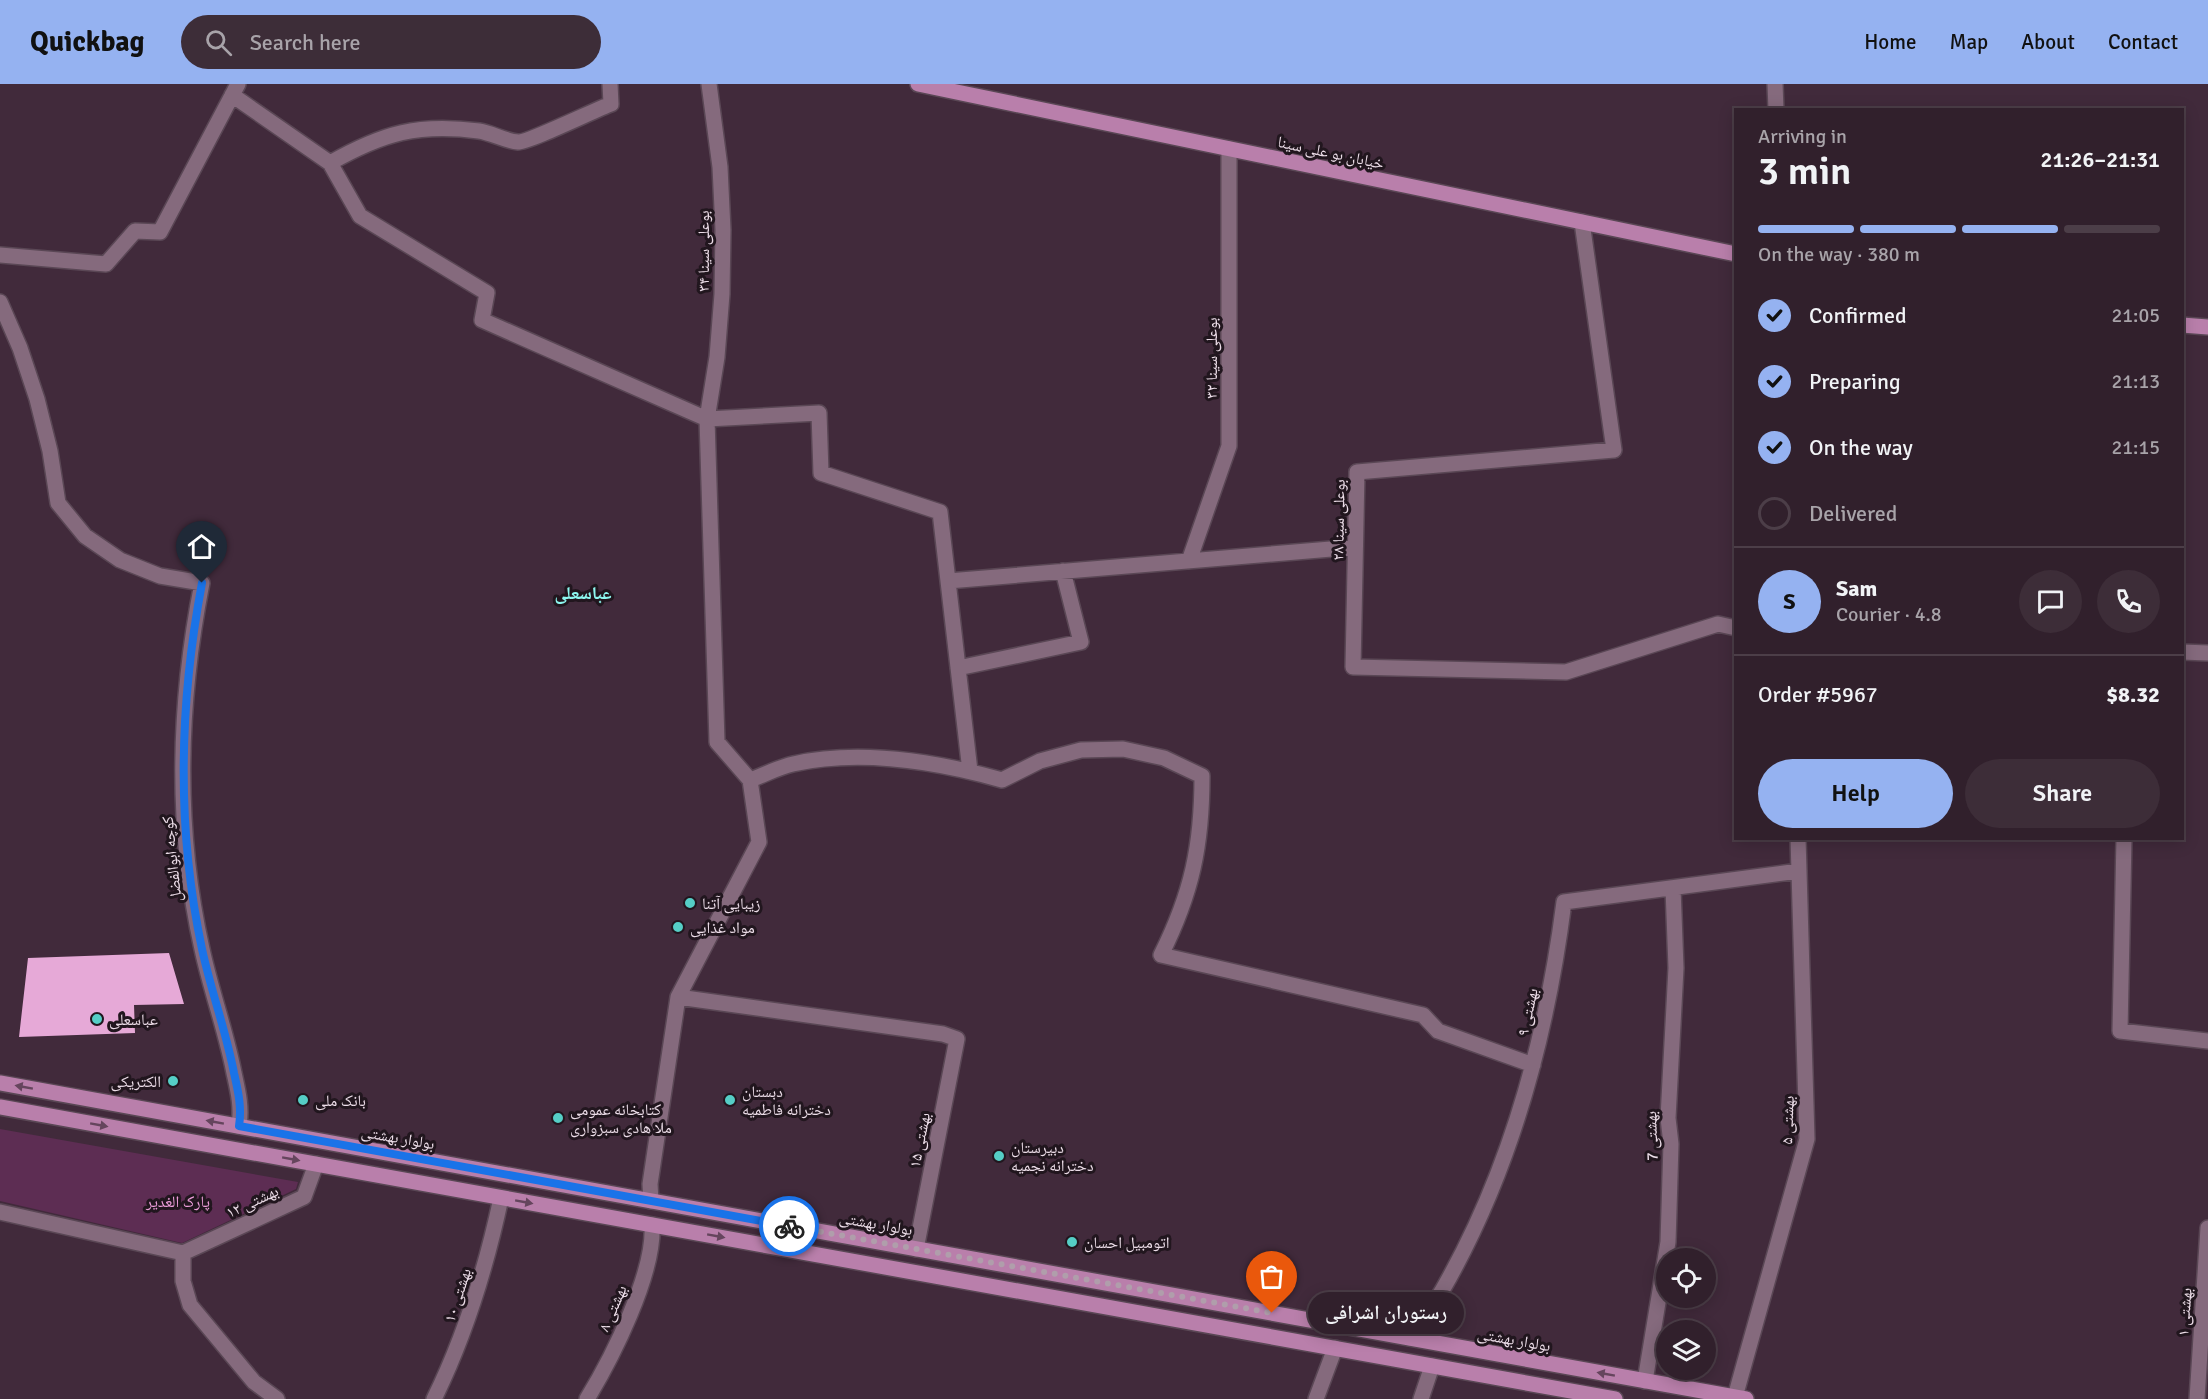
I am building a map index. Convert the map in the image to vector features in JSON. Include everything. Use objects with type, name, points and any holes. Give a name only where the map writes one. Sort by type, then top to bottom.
[{"type":"main road","name":"خیابان بو علی سینا","points":[[918,84],[1734,254]]},
{"type":"main road","points":[[2184,325],[2208,327]]},
{"type":"main road","name":"بولوار بهشتی","points":[[0,1083],[1741,1398]]},
{"type":"main road","points":[[0,1107],[1615,1399]]},
{"type":"street","points":[[330,163],[365,144],[403,132],[442,128],[482,131],[520,143],[611,104],[610,84]]},
{"type":"street","name":"بوعلی سینا ۳۴","points":[[709,84],[720,167],[723,230],[722,294],[717,357],[707,418],[717,742],[750,780]]},
{"type":"street","points":[[1775,84],[1776,108]]},
{"type":"street","points":[[0,255],[106,264],[135,231],[160,232],[235,90],[330,163],[360,216],[487,293],[483,320],[707,418],[819,413],[821,474],[940,512],[970,771]]},
{"type":"street","name":"بوعلی سینا ۳۲","points":[[1189,561],[1229,446],[1229,149]]},
{"type":"street","name":"بوعلی سینا ۲۸","points":[[1582,222],[1614,450],[1357,472],[1353,667],[1566,672],[1718,624],[1734,628]]},
{"type":"street","name":"کوچه ابوالفضل","points":[[0,302],[20,348],[38,399],[50,451],[58,503],[86,536],[120,560],[160,576],[202,583],[187,680],[183,733],[184,823],[188,868],[202,949],[228,1041],[242,1110],[239,1126]]},
{"type":"street","points":[[948,581],[1355,547]]},
{"type":"street","points":[[958,668],[1081,642],[1063,572]]},
{"type":"street","points":[[2184,652],[2208,653]]},
{"type":"street","points":[[651,1201],[650,1184],[678,997],[759,842],[750,780],[793,764],[837,759],[882,759],[926,763],[1002,780],[1040,761],[1081,750],[1123,749],[1164,758],[1202,776],[1202,813],[1198,850],[1190,886],[1178,921],[1161,955],[1423,1015],[1438,1031],[1533,1065]]},
{"type":"street","name":"بهشتی ۵","points":[[1741,1398],[1807,1139],[1798,840]]},
{"type":"street","points":[[2124,840],[2120,1031],[2208,1041]]},
{"type":"street","name":"بهشتی ۹","points":[[1410,1338],[1443,1289],[1482,1210],[1514,1129],[1539,1044],[1557,958],[1564,902],[1799,871]]},
{"type":"street","name":"بهشتی 7","points":[[1646,1381],[1668,1242],[1671,1144],[1668,1118],[1676,968],[1673,888]]},
{"type":"street","name":"بهشتی ۱۵","points":[[678,997],[943,1034],[957,1039],[916,1249]]},
{"type":"street","name":"بهشتی ۱۲","points":[[183,1253],[304,1197],[316,1164]]},
{"type":"street","name":"بهشتی ۱۰","points":[[434,1399],[449,1369],[472,1310],[490,1249],[501,1198]]},
{"type":"street","points":[[0,1212],[183,1253],[183,1281],[190,1305],[254,1382],[277,1399]]},
{"type":"street","name":"بهشتی ۸","points":[[587,1399],[622,1332],[644,1275],[653,1242],[652,1225]]},
{"type":"street","name":"بهشتی ۱","points":[[2197,1399],[2208,1228]]},
{"type":"street","points":[[1316,1399],[1335,1348]]},
{"type":"street","points":[[1421,1399],[1432,1366]]},
{"type":"green space","name":"پارک الغدیر","points":[[0,1129],[298,1182],[296,1189],[182,1243],[0,1201]]},
{"type":"building","name":"عباسعلی","points":[[169,953],[184,1004],[134,1005],[135,1033],[19,1037],[28,958]]},
{"type":"way so far","points":[[789,1226],[1272,1313]]},
{"type":"place","name":"زیبایی آتنا","points":[[690,903]]},
{"type":"place","name":"مواد غذایی","points":[[678,927]]},
{"type":"place","name":"عباسعلی","points":[[97,1019]]},
{"type":"place","name":"الکتریکی","points":[[173,1081]]},
{"type":"place","name":"بانک ملی","points":[[303,1100]]},
{"type":"place","name":"دبستان دخترانه فاطمیه","points":[[730,1100]]},
{"type":"place","name":"کتابخانه عمومی ملا هادی سبزواری","points":[[558,1118]]},
{"type":"place","name":"دبیرستان دخترانه نجمیه","points":[[999,1156]]},
{"type":"place","name":"اتومبیل احسان","points":[[1072,1242]]},
{"type":"place","name":"رستوران اشرافی","points":[[1272,1313]]},
{"type":"district","name":"عباسعلی","points":[[583,593]]},
{"type":"route","points":[[202,583],[187,680],[183,733],[184,823],[188,868],[202,949],[228,1041],[242,1110],[239,1126],[789,1226]]}]
